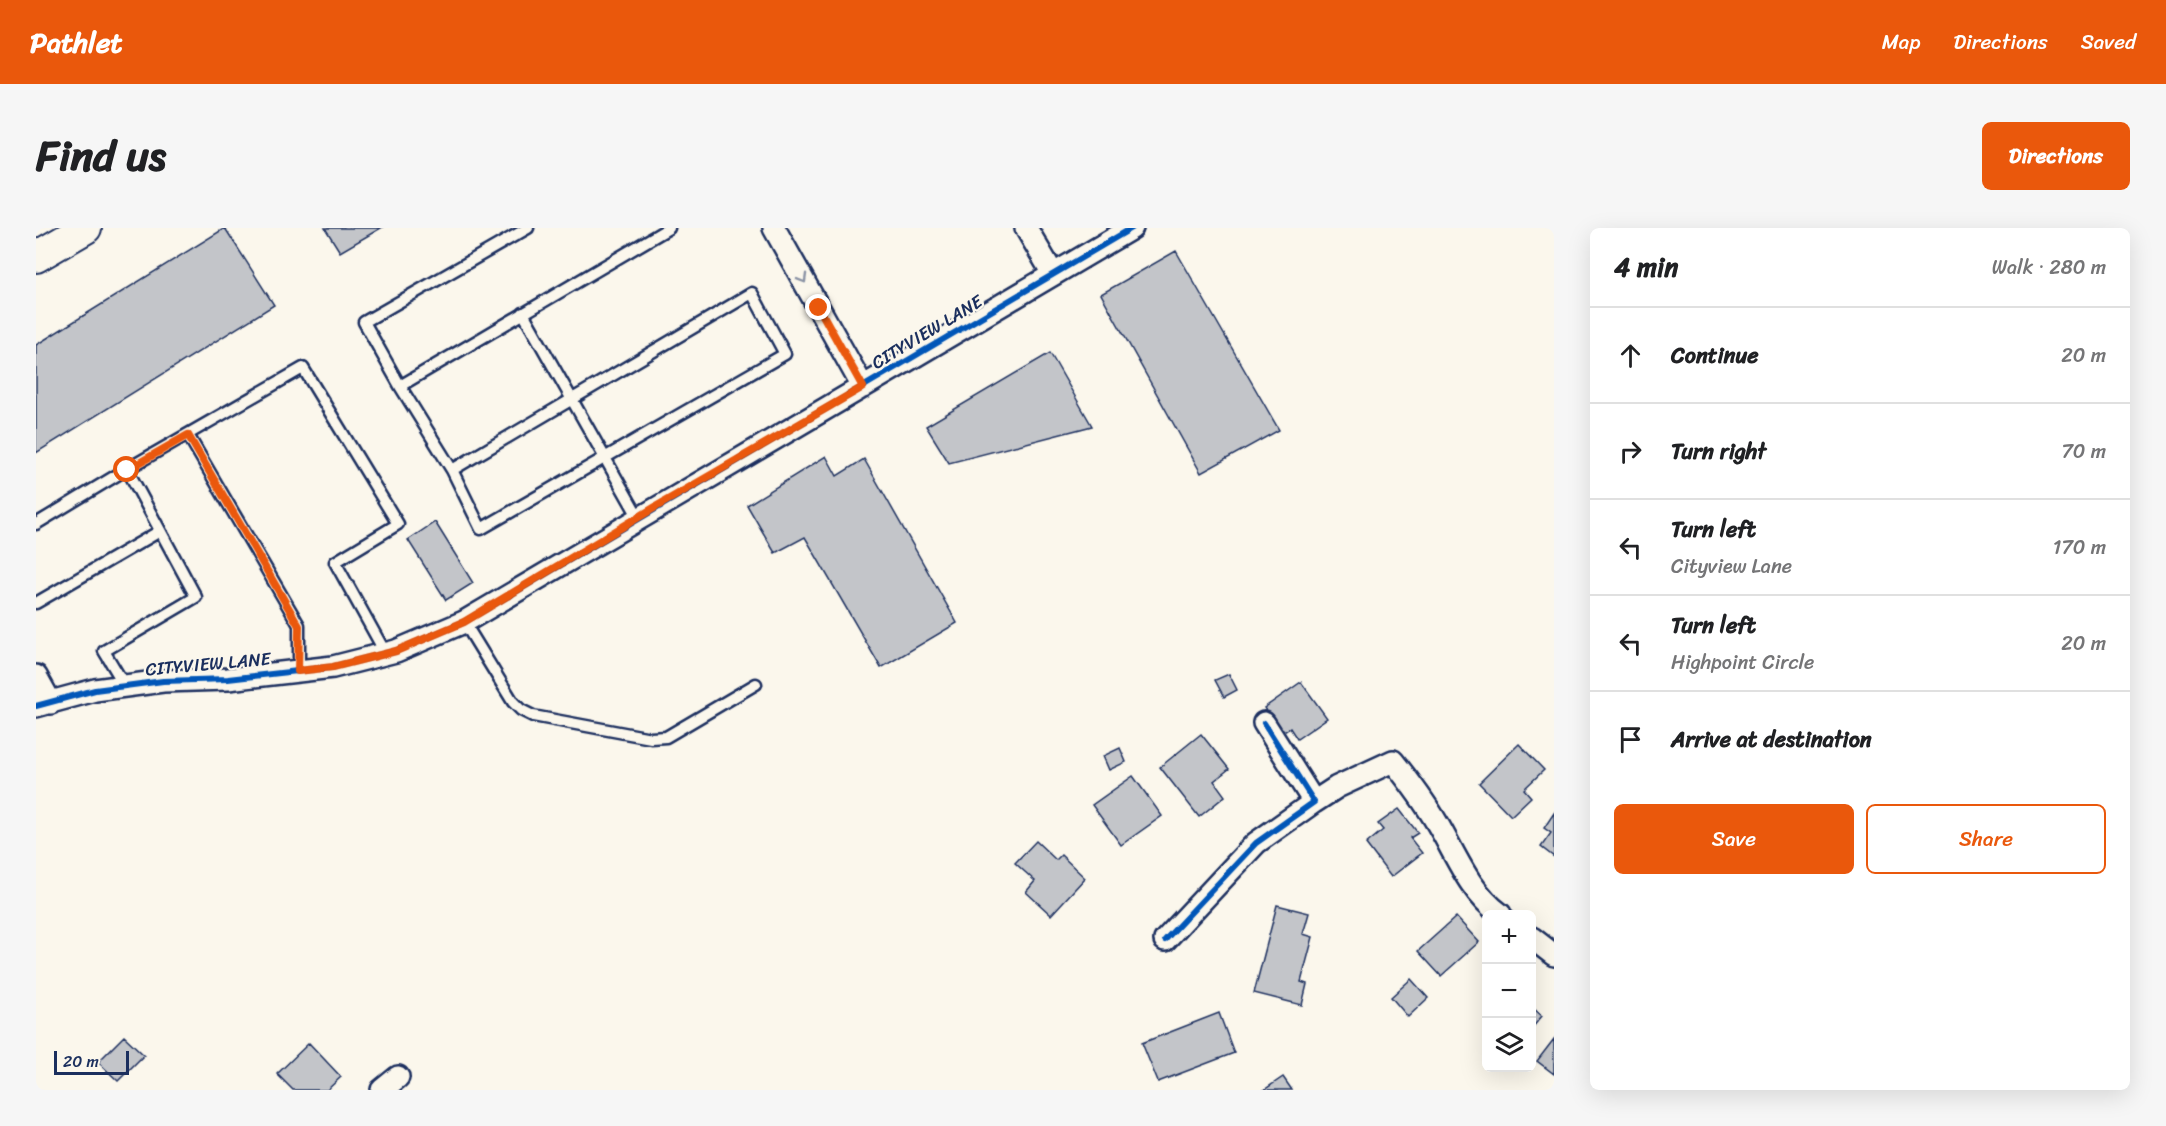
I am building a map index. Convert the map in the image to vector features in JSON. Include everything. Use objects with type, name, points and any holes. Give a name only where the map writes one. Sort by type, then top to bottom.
[{"type":"main road","points":[[36,257],[87,228]]},
{"type":"street","points":[[774,228],[863,387]]},
{"type":"street","points":[[1026,228],[1053,274]]},
{"type":"street","name":"CITYVIEW LANE","points":[[44,705],[95,690],[163,681],[228,679],[333,667],[386,654],[464,622],[1132,228]]},
{"type":"street","points":[[36,676],[44,705]]},
{"type":"street","points":[[1264,723],[1314,802]]},
{"type":"street","points":[[1165,940],[1256,843],[1337,788],[1393,761],[1431,814],[1457,863],[1486,903],[1494,910]]},
{"type":"street","points":[[1536,941],[1554,955]]},
{"type":"lane","points":[[452,471],[752,293],[785,354],[481,529],[452,471],[364,322],[528,228]]},
{"type":"lane","points":[[400,386],[669,228]]},
{"type":"lane","points":[[523,313],[639,518]]},
{"type":"lane","points":[[36,524],[303,368],[398,524],[335,562],[386,654]]},
{"type":"lane","points":[[188,435],[299,626],[298,671]]},
{"type":"lane","points":[[125,686],[104,651],[196,597],[127,470]]},
{"type":"lane","points":[[36,603],[160,531]]},
{"type":"lane","points":[[464,622],[513,702],[521,710],[533,716],[651,738],[666,737],[756,684]]},
{"type":"building","points":[[225,228],[274,305],[36,453],[36,345]]},
{"type":"building","points":[[325,228],[381,228],[340,252]]},
{"type":"building","points":[[1176,251],[1279,430],[1201,473],[1101,294]]},
{"type":"building","points":[[1050,353],[1092,426],[949,463],[926,426]]},
{"type":"building","points":[[826,456],[837,476],[864,459],[957,623],[881,668],[805,537],[775,553],[747,505]]},
{"type":"building","points":[[435,522],[473,583],[446,600],[408,540]]},
{"type":"building","points":[[1229,674],[1237,690],[1224,697],[1215,680]]},
{"type":"building","points":[[1301,682],[1327,718],[1297,739],[1290,728],[1282,733],[1264,708]]},
{"type":"building","points":[[1201,734],[1229,769],[1214,781],[1225,796],[1199,817],[1160,767]]},
{"type":"building","points":[[1519,744],[1544,770],[1524,789],[1531,797],[1511,816],[1479,783]]},
{"type":"building","points":[[1120,748],[1126,762],[1109,770],[1103,756]]},
{"type":"building","points":[[1133,776],[1162,816],[1121,845],[1092,805]]},
{"type":"building","points":[[1399,809],[1418,833],[1410,838],[1422,853],[1391,877],[1366,844],[1383,830],[1378,824]]},
{"type":"building","points":[[1554,813],[1554,857],[1541,847],[1551,833],[1544,828]]},
{"type":"building","points":[[1036,841],[1056,860],[1061,855],[1085,878],[1051,915],[1026,892],[1035,881],[1015,863]]},
{"type":"building","points":[[1277,905],[1309,913],[1303,934],[1313,937],[1301,982],[1307,984],[1302,1005],[1254,993]]},
{"type":"building","points":[[1456,917],[1479,942],[1441,976],[1418,951]]},
{"type":"building","points":[[1411,979],[1428,998],[1408,1017],[1391,997]]},
{"type":"building","points":[[1536,1011],[1542,1016],[1536,1023]]},
{"type":"building","points":[[1219,1013],[1234,1053],[1158,1082],[1142,1043]]},
{"type":"building","points":[[124,1036],[144,1055],[118,1081],[98,1062]]},
{"type":"building","points":[[1554,1039],[1554,1074],[1537,1061]]},
{"type":"building","points":[[309,1043],[341,1077],[327,1090],[293,1090],[277,1074]]},
{"type":"building","points":[[1283,1077],[1292,1090],[1264,1090]]},
{"type":"cycle path","points":[[36,706],[95,690],[163,681],[228,679],[333,667],[396,651],[464,622],[1132,228]]},
{"type":"cycle path","points":[[1165,940],[1256,843],[1314,802],[1264,723]]},
{"type":"route","points":[[127,470],[188,435],[299,626],[298,671],[333,667],[396,651],[464,622],[654,508],[863,387],[819,308]]}]
